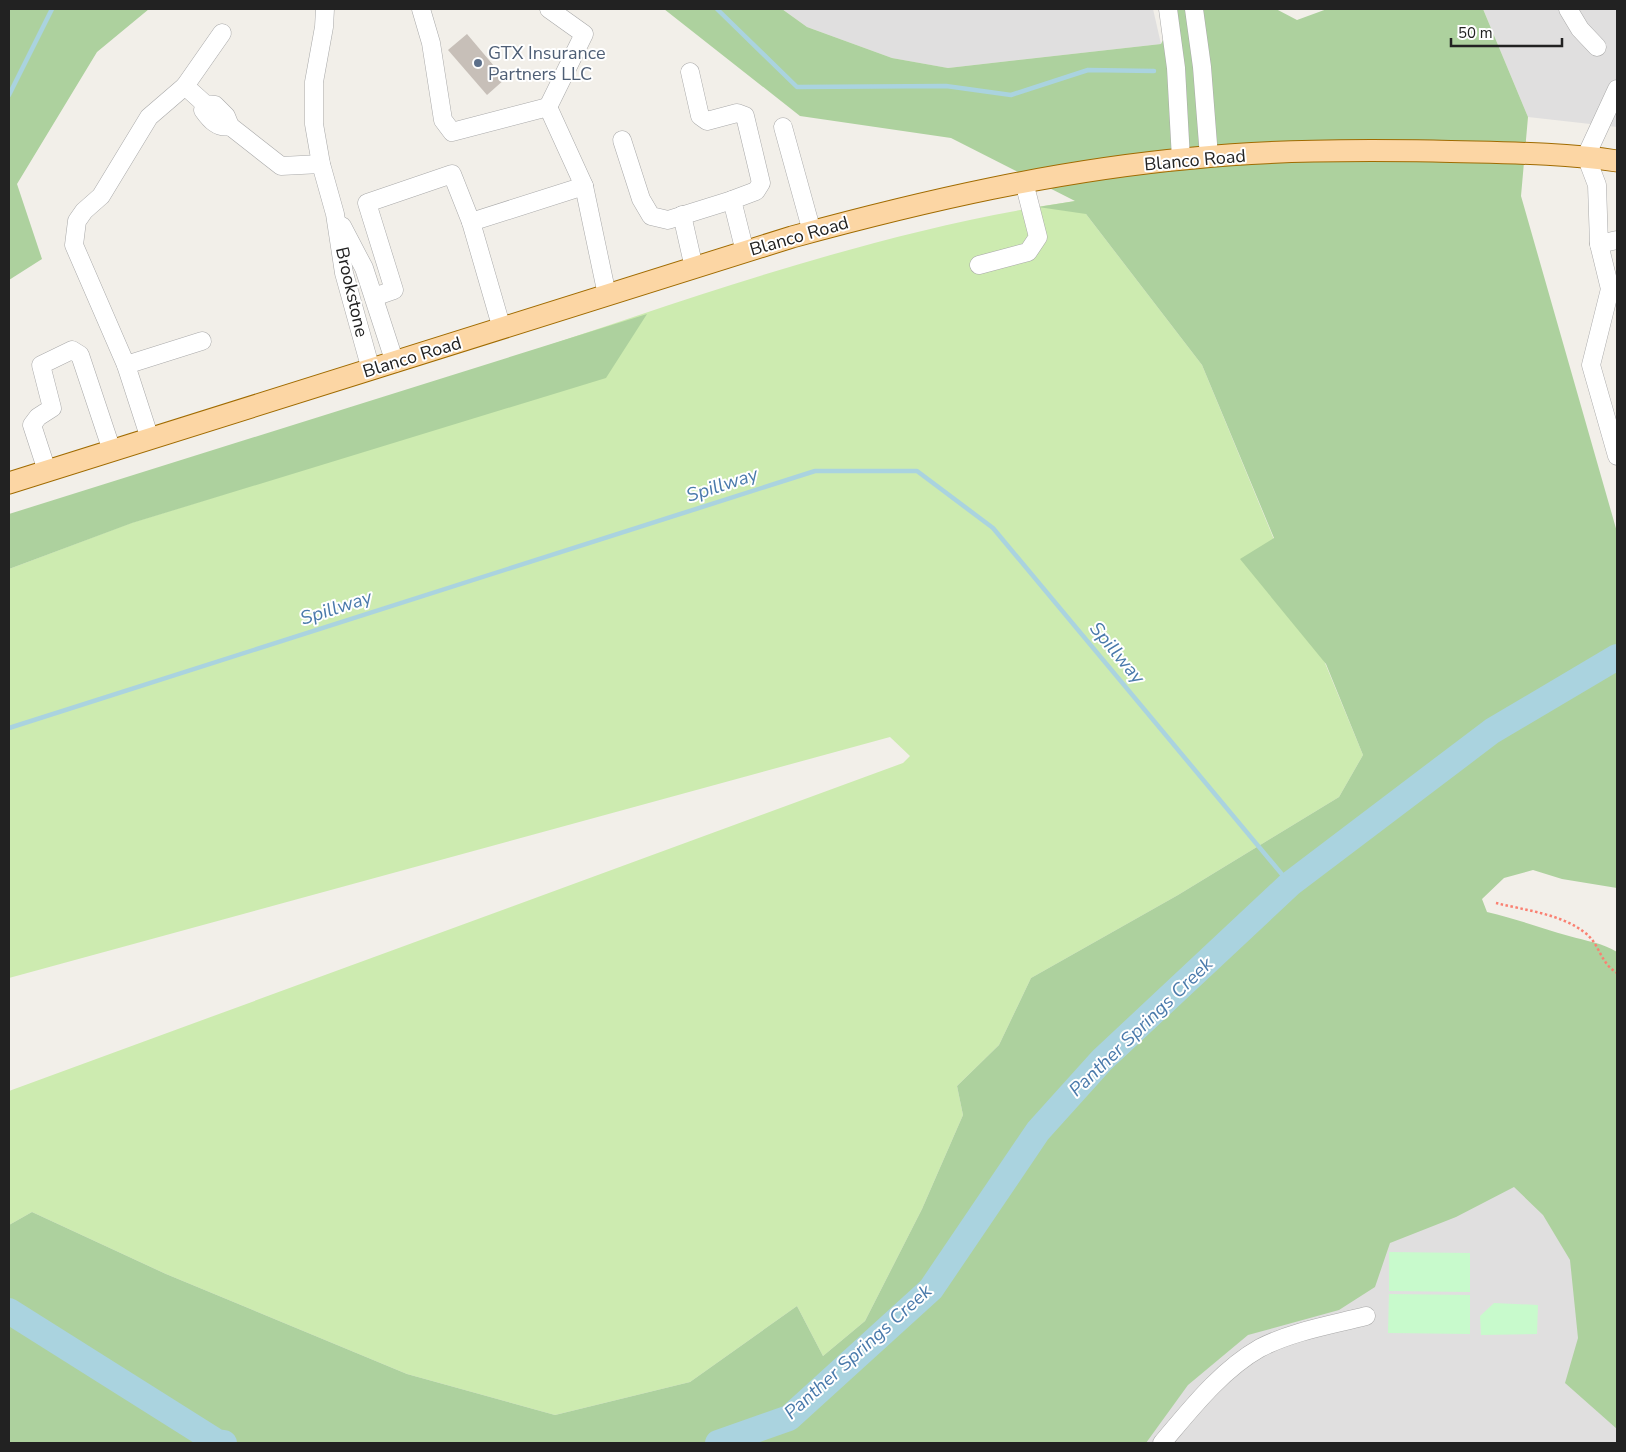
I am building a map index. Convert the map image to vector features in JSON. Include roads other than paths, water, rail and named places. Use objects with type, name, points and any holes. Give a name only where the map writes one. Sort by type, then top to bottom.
[{"type":"main road","name":"Blanco Road","points":[[9,483],[812,232],[874,214],[1024,182],[1181,159],[1385,150],[1586,156],[1617,161]]},
{"type":"street","name":"Brookstone","points":[[325,9],[313,102],[314,124],[322,164],[336,214],[344,273],[371,370]]},
{"type":"street","points":[[421,9],[431,43],[443,120],[452,132],[548,107],[584,34],[549,9]]},
{"type":"street","points":[[1168,9],[1176,68],[1181,159]]},
{"type":"street","points":[[1194,9],[1202,67],[1209,157]]},
{"type":"street","points":[[1568,9],[1580,29],[1597,46]]},
{"type":"street","points":[[150,439],[126,365],[74,245],[77,221],[101,196],[149,117],[185,86],[222,33]]},
{"type":"street","points":[[622,140],[641,199],[651,216],[668,220],[732,200],[756,190],[761,183],[745,116],[737,113],[707,121],[700,116],[690,72]]},
{"type":"street","points":[[185,86],[205,104],[203,110],[217,125],[222,128],[230,126],[281,166],[322,164]]},
{"type":"street","points":[[1617,89],[1586,156],[1597,185],[1599,244],[1610,289],[1591,364],[1617,456]]},
{"type":"street","points":[[548,107],[584,186],[607,295]]},
{"type":"street","points":[[783,127],[812,232]]},
{"type":"street","points":[[374,297],[394,290],[367,203],[452,174],[471,222],[502,329]]},
{"type":"street","points":[[978,265],[1028,252],[1038,238],[1024,182]]},
{"type":"street","points":[[471,222],[584,186]]},
{"type":"street","points":[[732,200],[745,252]]},
{"type":"street","name":"Brookstone","points":[[336,214],[364,268],[395,363]]},
{"type":"street","points":[[682,215],[694,268]]},
{"type":"street","points":[[1599,244],[1617,240]]},
{"type":"street","points":[[126,365],[202,341]]},
{"type":"street","points":[[47,471],[32,425],[38,417],[52,408],[41,365],[72,350],[80,355],[112,451]]},
{"type":"street","points":[[1162,1443],[1193,1407],[1232,1369],[1260,1348],[1293,1334],[1366,1316]]},
{"type":"waterway","points":[[9,95],[52,9]]},
{"type":"waterway","points":[[717,9],[797,87],[946,86],[1011,95],[1088,70],[1154,71]]},
{"type":"waterway","name":"Spillway","points":[[9,728],[815,471],[917,471],[993,528],[1290,884]]},
{"type":"waterway","name":"Panther Springs Creek","points":[[718,1443],[789,1418],[931,1289],[1038,1131],[1102,1060],[1290,884],[1492,731],[1617,657]]},
{"type":"waterway","name":"Panther Springs Creek","points":[[9,1311],[217,1442],[224,1443]]},
{"type":"place","name":"GTX Insurance Partners LLC","points":[[478,63]]}]
